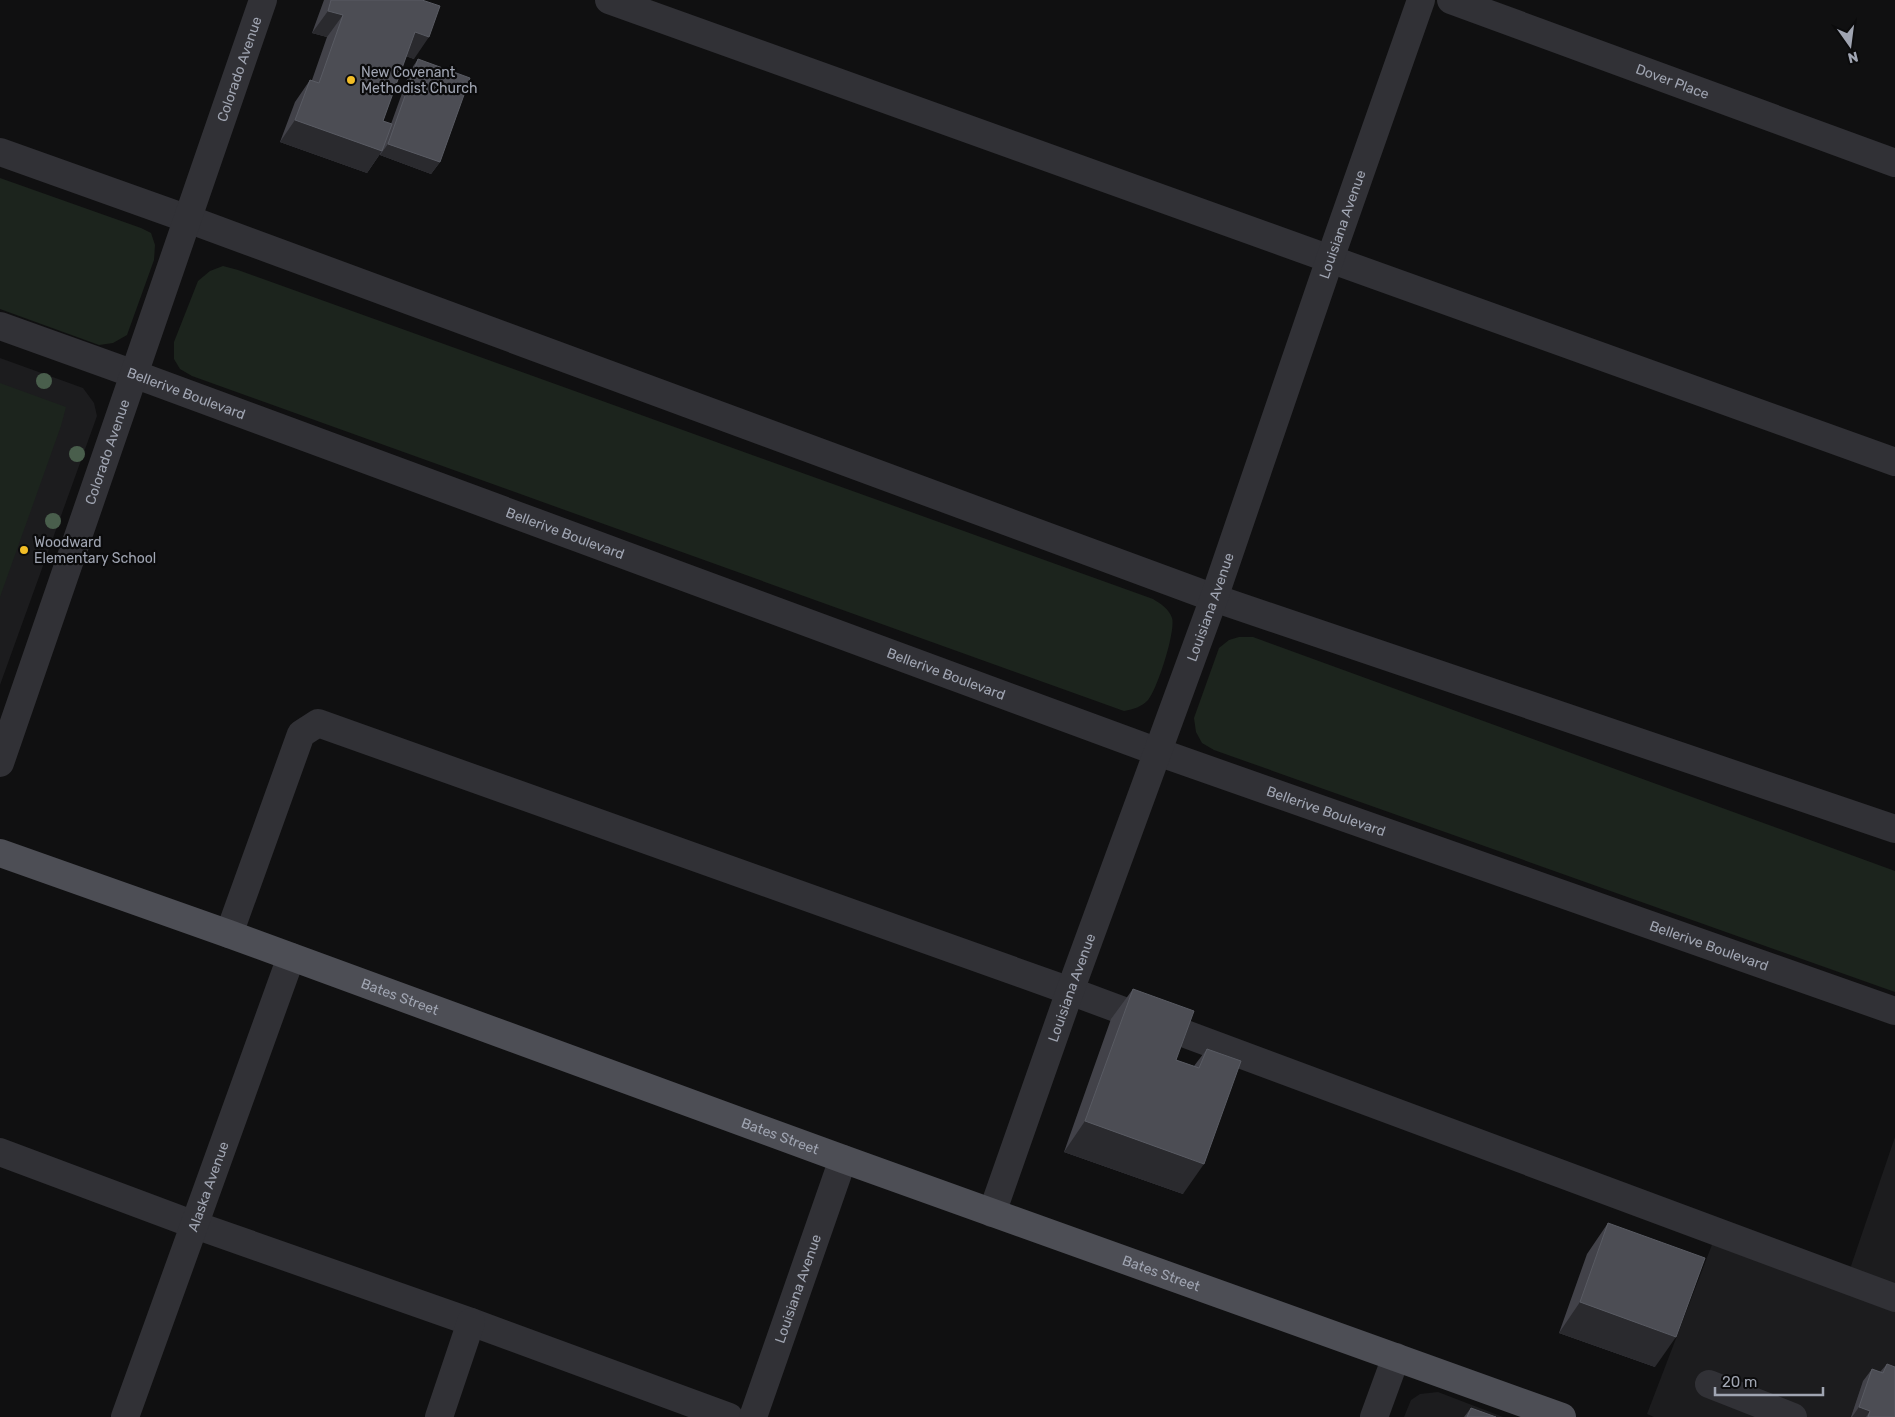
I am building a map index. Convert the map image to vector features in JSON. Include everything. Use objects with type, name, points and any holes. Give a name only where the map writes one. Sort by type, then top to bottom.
[{"type":"main road","name":"Bates Street","points":[[0,853],[229,934],[992,1213],[1562,1417]]},
{"type":"street","name":"Colorado Avenue","points":[[0,763],[263,0]]},
{"type":"street","points":[[609,0],[1895,462]]},
{"type":"street","name":"Louisiana Avenue","points":[[992,1213],[1070,991],[1214,598],[1421,0]]},
{"type":"street","name":"Dover Place","points":[[1451,0],[1895,163]]},
{"type":"street","points":[[0,152],[188,219],[1214,598],[1895,829]]},
{"type":"street","name":"Bellerive Boulevard","points":[[0,326],[1158,752],[1895,1011]]},
{"type":"street","points":[[229,934],[301,734],[318,723],[1070,991],[1895,1298]]},
{"type":"street","name":"Alaska Avenue","points":[[125,1417],[290,957]]},
{"type":"street","points":[[0,1152],[195,1226],[471,1322],[729,1417]]},
{"type":"street","name":"Louisiana Avenue","points":[[753,1417],[843,1159]]},
{"type":"street","points":[[439,1417],[471,1322]]},
{"type":"street","points":[[1374,1417],[1396,1357]]},
{"type":"street","points":[[1708,1384],[1793,1417]]},
{"type":"shaded area","points":[[0,178],[151,233],[155,245],[154,260],[127,335],[113,343],[99,345],[0,309]]},
{"type":"shaded area","points":[[223,266],[1153,599],[1169,612],[1172,618],[1172,625],[1169,647],[1152,694],[1148,700],[1137,707],[1124,711],[192,376],[180,369],[174,359],[174,342],[198,281],[210,271]]},
{"type":"shaded area","name":"Woodward Elementary School","points":[[0,358],[83,388],[94,403],[97,416],[0,685]]},
{"type":"shaded area","points":[[0,383],[66,407],[61,426],[0,597]]},
{"type":"shaded area","points":[[1239,637],[1253,637],[1895,871],[1895,992],[1214,750],[1202,743],[1196,732],[1194,718],[1219,648],[1229,640]]},
{"type":"shaded area","points":[[1895,1137],[1895,1417],[1654,1417],[1647,1414],[1713,1242],[1841,1284],[1851,1266]]},
{"type":"shaded area","points":[[1438,1392],[1503,1417],[1404,1417],[1411,1400],[1420,1394]]},
{"type":"building","name":"New Covenant Methodist Church","points":[[331,0],[422,0],[440,6],[429,37],[415,32],[383,121],[392,124],[382,151],[295,120],[310,80],[319,83],[343,15],[328,11]]},
{"type":"building","points":[[418,59],[470,78],[440,162],[388,144]]},
{"type":"building","points":[[1133,989],[1194,1011],[1176,1060],[1199,1068],[1207,1049],[1241,1061],[1204,1164],[1085,1121]]},
{"type":"building","points":[[1608,1223],[1705,1258],[1676,1337],[1580,1302]]},
{"type":"building","points":[[1887,1364],[1895,1367],[1895,1417],[1868,1417],[1870,1411],[1859,1407],[1872,1369],[1883,1373]]},
{"type":"building","points":[[1471,1408],[1496,1417],[1467,1417]]},
{"type":"place","name":"New Covenant Methodist Church","points":[[351,80]]},
{"type":"place","name":"Woodward Elementary School","points":[[24,550]]}]
